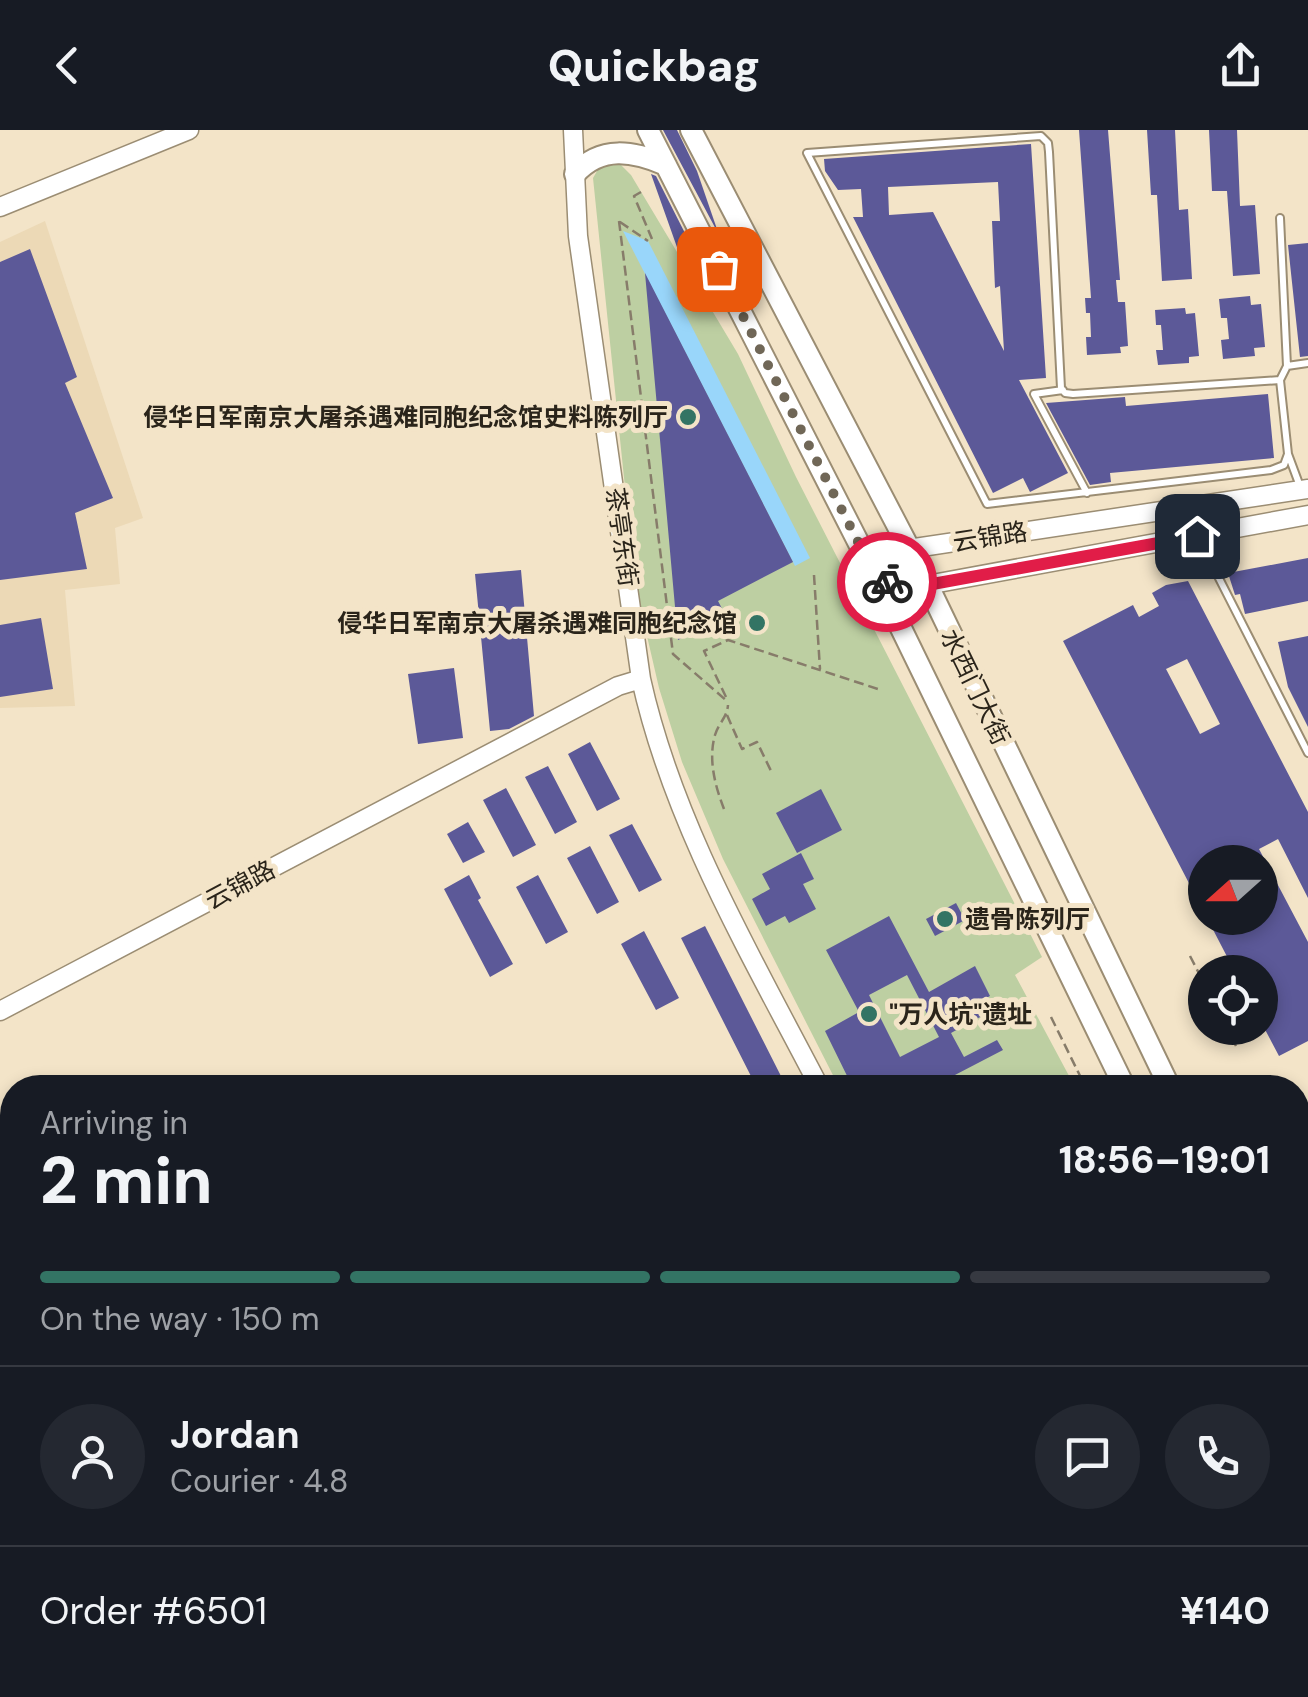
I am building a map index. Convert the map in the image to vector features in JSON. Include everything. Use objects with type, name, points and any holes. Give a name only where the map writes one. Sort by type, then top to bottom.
[{"type":"main road","name":"水西门大街","points":[[648,130],[878,581],[1119,1075]]},
{"type":"main road","name":"水西门大街","points":[[691,130],[927,585],[1164,1075]]},
{"type":"main road","points":[[574,174],[585,163],[618,152],[638,154],[666,165]]},
{"type":"street","points":[[0,207],[189,130]]},
{"type":"street","name":"茶亭东街","points":[[573,130],[578,236],[650,719],[707,869],[813,1075]]},
{"type":"street","name":"云锦路","points":[[908,549],[1305,490]]},
{"type":"street","name":"云锦路","points":[[878,581],[927,585],[1308,515]]},
{"type":"street","points":[[878,581],[908,549]]},
{"type":"street","name":"云锦路","points":[[0,1012],[618,686],[642,679]]},
{"type":"lane","points":[[1063,390],[1048,143],[1041,136],[807,153],[987,504],[1271,470],[1284,465],[1288,454]]},
{"type":"lane","points":[[1280,218],[1287,366],[1280,380],[1288,454],[1305,490]]},
{"type":"lane","points":[[1287,366],[1308,363]]},
{"type":"lane","points":[[1086,494],[1034,394],[1280,380]]},
{"type":"lane","points":[[1197,536],[1308,754]]},
{"type":"path","points":[[641,192],[634,196],[650,240],[619,221],[673,654],[728,702]]},
{"type":"path","points":[[814,575],[820,670]]},
{"type":"path","points":[[772,773],[757,742],[742,749],[728,716],[728,702],[704,650],[728,640],[881,690]]},
{"type":"path","points":[[724,810],[714,775],[712,748],[718,727],[728,716]]},
{"type":"path","points":[[1051,1017],[1080,1075]]},
{"type":"shaded area","points":[[45,221],[143,518],[115,528],[120,584],[65,590],[75,706],[0,708],[0,242]]},
{"type":"green space","name":"侵华日军南京大屠杀遇难同胞纪念馆","points":[[611,162],[631,175],[738,354],[796,477],[1042,957],[1015,975],[1069,1075],[833,1075],[723,859],[682,762],[659,688],[635,584],[593,178],[600,166]]},
{"type":"water","points":[[623,231],[648,241],[810,558],[795,566]]},
{"type":"building","points":[[663,130],[677,130],[697,171],[719,235]]},
{"type":"building","points":[[1079,130],[1108,130],[1120,280],[1116,280],[1118,302],[1125,302],[1128,346],[1120,347],[1121,353],[1087,355],[1086,337],[1091,337],[1085,298],[1091,298]]},
{"type":"building","points":[[1147,130],[1175,130],[1179,210],[1188,209],[1192,279],[1162,281],[1157,195],[1151,195]]},
{"type":"building","points":[[1209,130],[1237,130],[1240,206],[1255,205],[1260,274],[1233,276],[1227,191],[1212,191]]},
{"type":"building","points":[[1031,144],[1046,378],[1019,380],[1068,473],[1030,492],[1023,478],[993,493],[853,217],[863,217],[861,189],[838,190],[825,171],[824,159]],"holes":[[[998,182],[1000,221],[992,221],[995,288],[1000,286],[1004,351],[933,212],[889,215],[888,187]]]},
{"type":"building","points":[[651,174],[656,176],[691,245],[678,250]]},
{"type":"building","points":[[1308,243],[1308,356],[1300,357],[1288,245]]},
{"type":"building","points":[[30,249],[77,377],[65,383],[113,498],[75,513],[87,569],[0,580],[0,262]]},
{"type":"building","name":"侵华日军南京大屠杀遇难同胞纪念馆史料陈列厅","points":[[645,273],[793,562],[718,601],[726,616],[678,640]]},
{"type":"building","points":[[1250,296],[1251,305],[1261,304],[1265,347],[1254,348],[1255,356],[1223,359],[1221,340],[1229,339],[1227,318],[1221,318],[1219,299]]},
{"type":"building","points":[[1185,308],[1186,314],[1195,313],[1199,356],[1189,357],[1189,363],[1158,365],[1156,350],[1163,350],[1155,310]]},
{"type":"building","points":[[1268,394],[1274,458],[1110,473],[1111,482],[1090,485],[1046,403],[1125,397],[1126,406]]},
{"type":"building","points":[[1308,558],[1308,601],[1245,614],[1240,594],[1235,595],[1228,573]]},
{"type":"building","points":[[521,570],[534,716],[509,729],[490,731],[475,574]]},
{"type":"building","points":[[1188,581],[1308,812],[1308,898],[1278,839],[1267,845],[1188,845],[1188,881],[1063,641],[1133,605],[1139,617],[1159,606],[1152,593],[1166,585]],"holes":[[[1187,659],[1220,724],[1200,734],[1166,669]]]},
{"type":"building","points":[[41,618],[53,689],[0,697],[0,625]]},
{"type":"building","points":[[1308,636],[1308,727],[1288,687],[1278,642]]},
{"type":"building","points":[[454,668],[463,738],[418,744],[408,674]]},
{"type":"building","points":[[590,742],[620,799],[597,811],[568,754]]},
{"type":"building","points":[[548,766],[577,822],[555,834],[525,777]]},
{"type":"building","points":[[506,788],[536,845],[513,857],[483,800]]},
{"type":"building","points":[[821,789],[842,830],[797,853],[776,813]]},
{"type":"building","points":[[468,822],[485,852],[463,863],[447,834]]},
{"type":"building","points":[[632,824],[662,880],[639,892],[609,835]]},
{"type":"building","points":[[590,846],[619,902],[597,914],[567,858]]},
{"type":"building","points":[[801,853],[814,879],[803,884],[816,909],[789,923],[785,916],[766,926],[752,899],[770,889],[762,874]]},
{"type":"building","points":[[469,875],[481,898],[478,900],[513,964],[490,977],[444,889]]},
{"type":"building","points":[[538,875],[568,932],[546,944],[516,887]]},
{"type":"building","points":[[1278,885],[1308,942],[1308,1041],[1279,1056],[1273,1045],[1278,1045],[1278,955],[1226,955],[1216,935],[1278,935]]},
{"type":"building","name":"遗骨陈列厅","points":[[956,903],[965,920],[935,936],[926,919]]},
{"type":"building","points":[[889,916],[929,992],[975,966],[990,996],[976,1003],[982,1016],[951,1033],[964,1057],[997,1040],[1003,1050],[955,1075],[847,1075],[825,1031],[859,1012],[826,950]],"holes":[[[907,975],[939,1037],[900,1057],[869,995]]]},
{"type":"building","points":[[705,926],[780,1075],[750,1075],[681,938]]},
{"type":"building","points":[[644,931],[679,998],[656,1010],[621,944]]},
{"type":"way so far","points":[[719,269],[878,581],[887,582]]},
{"type":"place","name":"侵华日军南京大屠杀遇难同胞纪念馆史料陈列厅","points":[[688,417]]},
{"type":"place","name":"侵华日军南京大屠杀遇难同胞纪念馆","points":[[757,623]]},
{"type":"place","name":"遗骨陈列厅","points":[[945,919]]},
{"type":"place","name":"\"万人坑\"遗址","points":[[869,1014]]},
{"type":"route","points":[[887,582],[927,585],[1197,536]]}]
